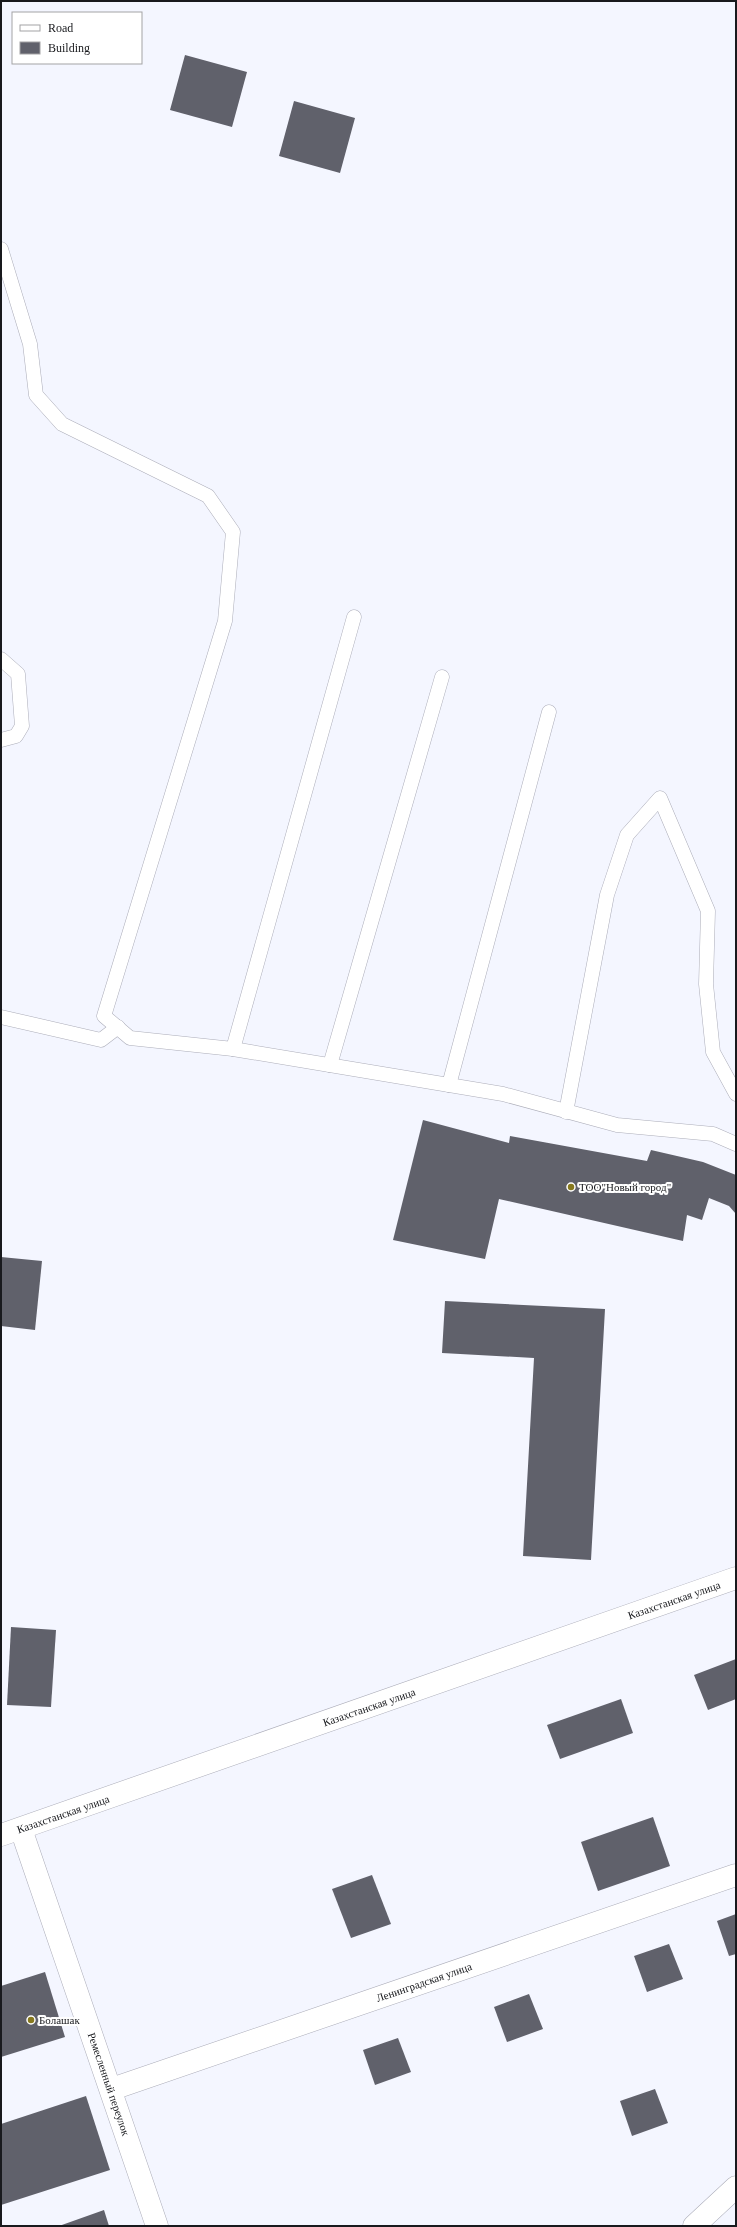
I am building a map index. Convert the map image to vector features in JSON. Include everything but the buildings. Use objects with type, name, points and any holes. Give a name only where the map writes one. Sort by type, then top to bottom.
[{"type":"street","name":"Казахстанская улица","points":[[11,1832],[736,1578]]},
{"type":"street","name":"Ремесленный переулок","points":[[11,1832],[112,2089],[157,2226]]},
{"type":"street","name":"Ленинградская улица","points":[[112,2089],[736,1875]]},
{"type":"street","points":[[694,2226],[736,2187]]},
{"type":"lane","points":[[1,249],[30,344],[36,395],[62,424],[208,496],[233,532],[225,621],[104,1016],[130,1038],[233,1049],[503,1094],[617,1125],[713,1134],[736,1144]]},
{"type":"lane","points":[[233,1049],[354,617]]},
{"type":"lane","points":[[1,659],[18,674],[22,726],[16,736],[1,740]]},
{"type":"lane","points":[[330,1065],[442,677]]},
{"type":"lane","points":[[448,1085],[549,712]]},
{"type":"lane","points":[[566,1112],[607,896],[627,835],[660,798],[708,911],[706,984],[713,1052],[736,1094]]},
{"type":"lane","points":[[1,1017],[100,1040],[118,1027]]},
{"type":"place","name":"ТОО\"Новый город\"","points":[[571,1187]]},
{"type":"place","name":"Болашак","points":[[31,2020]]}]
